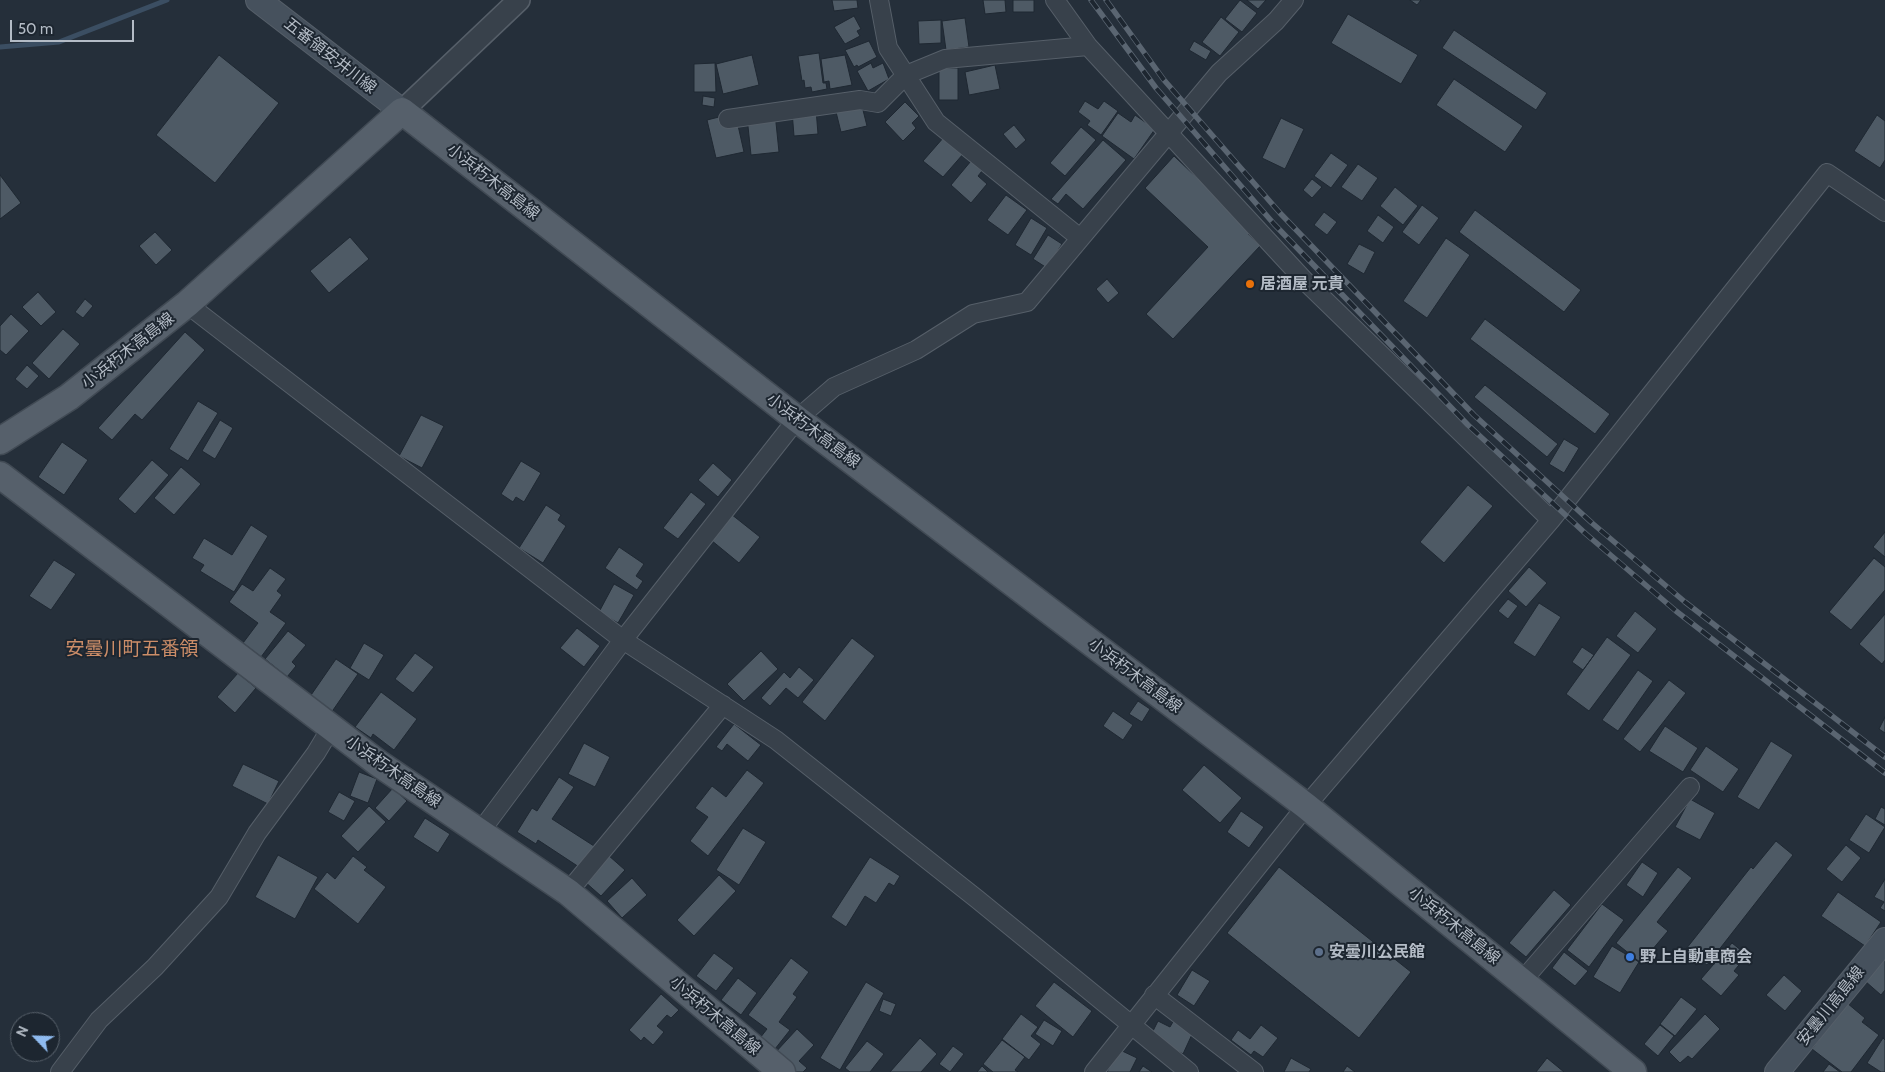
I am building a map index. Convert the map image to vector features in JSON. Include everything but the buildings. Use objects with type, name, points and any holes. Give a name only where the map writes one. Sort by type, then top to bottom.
[{"type":"main road","name":"五番領安井川線","points":[[258,0],[402,111]]},
{"type":"main road","name":"小浜朽木高島線","points":[[0,441],[69,397],[187,304],[402,111],[797,419],[1306,806],[1634,1072]]},
{"type":"main road","name":"小浜朽木高島線","points":[[0,474],[378,763],[568,892],[769,1068]]},
{"type":"main road","name":"安曇川高島線","points":[[1777,1072],[1885,940]]},
{"type":"street","points":[[402,111],[519,0]]},
{"type":"street","points":[[879,0],[888,48],[936,122],[1080,238]]},
{"type":"street","points":[[1054,0],[1088,46],[1305,281],[1551,520]]},
{"type":"street","points":[[480,832],[623,640],[797,419],[834,387],[916,350],[973,314],[1027,302],[1219,73],[1276,21],[1294,0]]},
{"type":"street","points":[[728,119],[860,100],[878,103],[906,75],[945,59],[1088,46]]},
{"type":"street","points":[[1094,1072],[1130,1024],[1306,806],[1551,520],[1827,173],[1885,212]]},
{"type":"street","points":[[187,304],[623,640],[776,740],[1189,1072]]},
{"type":"street","points":[[568,892],[723,704]]},
{"type":"street","points":[[60,1072],[99,1020],[155,967],[220,897],[257,832],[316,754],[331,728]]},
{"type":"street","points":[[1522,981],[1690,787]]},
{"type":"street","points":[[1154,995],[1254,1072]]},
{"type":"waterway","points":[[0,47],[59,42],[167,0]]},
{"type":"railway","points":[[1091,0],[1156,88],[1274,224],[1468,425],[1586,534],[1676,611],[1885,773]]},
{"type":"railway","points":[[1106,0],[1164,80],[1280,213],[1474,415],[1592,523],[1685,602],[1885,757]]},
{"type":"place","name":"居酒屋 元貴","points":[[1250,284]]},
{"type":"place","name":"安曇川公民館","points":[[1319,952]]},
{"type":"place","name":"野上自動車商会","points":[[1630,957]]},
{"type":"district","name":"安曇川町五番領","points":[[132,649]]}]
